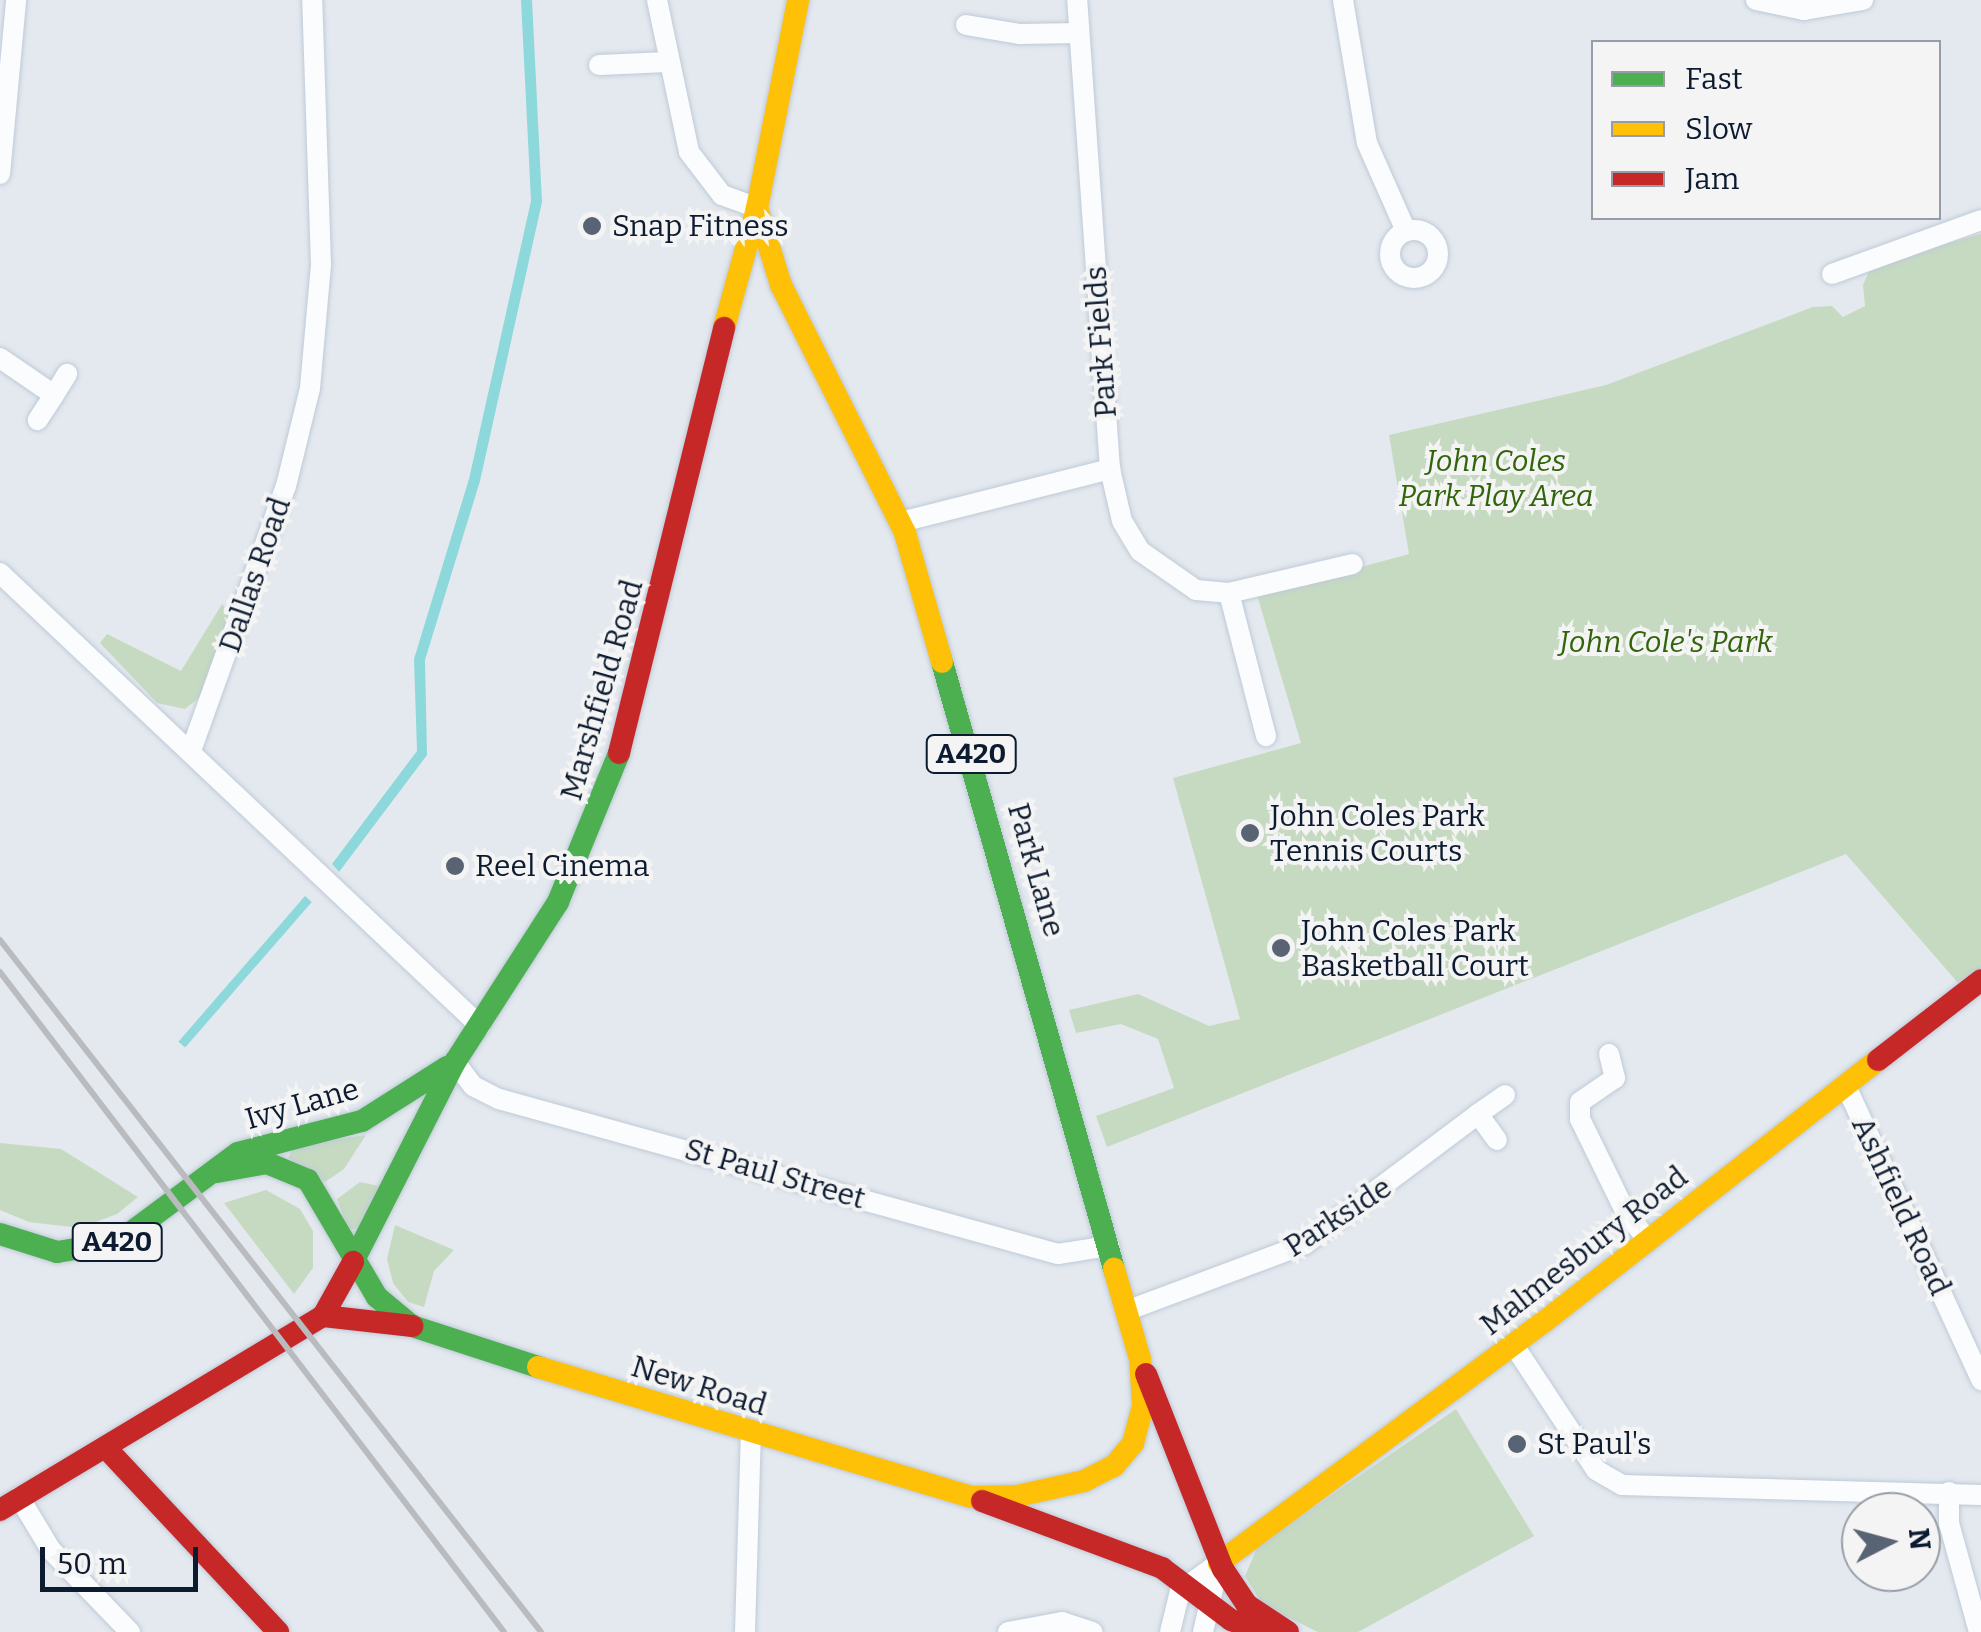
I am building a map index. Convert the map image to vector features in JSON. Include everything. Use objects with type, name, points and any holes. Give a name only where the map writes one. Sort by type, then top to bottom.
[{"type":"main road","name":"A420","points":[[757,208],[798,0]]},
{"type":"main road","name":"Park Lane","points":[[757,208],[794,311],[902,522],[1140,1359],[1220,1563],[1247,1604],[1288,1632]]},
{"type":"main road","name":"Marshfield Road","points":[[324,1316],[455,1062],[570,880],[616,770],[726,316],[757,208]]},
{"type":"main road","points":[[726,316],[746,295],[763,290],[780,296],[794,311]]},
{"type":"main road","name":"Malmesbury Road","points":[[1220,1563],[1648,1241],[1981,980]]},
{"type":"main road","name":"Ivy Lane","points":[[0,1234],[57,1252],[94,1250],[138,1232],[256,1145],[376,1115],[455,1062]]},
{"type":"main road","name":"Ivy Lane","points":[[217,1172],[260,1163],[301,1174],[324,1199],[353,1262]]},
{"type":"main road","name":"New Road","points":[[353,1262],[383,1304],[412,1326]]},
{"type":"main road","points":[[10,1503],[324,1316]]},
{"type":"main road","name":"New Road","points":[[324,1316],[367,1316],[412,1326],[971,1497],[1150,1562],[1208,1602],[1262,1632]]},
{"type":"main road","name":"New Road","points":[[971,1497],[1058,1488],[1114,1466],[1141,1420],[1140,1359]]},
{"type":"main road","points":[[106,1448],[278,1632]]},
{"type":"street","points":[[0,174],[16,0]]},
{"type":"street","name":"Dallas Road","points":[[192,748],[286,486],[310,388],[321,265],[312,0]]},
{"type":"street","points":[[657,0],[681,128],[699,169],[730,202],[757,208]]},
{"type":"street","name":"Park Fields","points":[[1077,0],[1110,469],[1122,521],[1148,560],[1184,585],[1229,593]]},
{"type":"street","points":[[1344,0],[1366,143],[1406,231]]},
{"type":"street","points":[[1756,0],[1804,10],[1863,0]]},
{"type":"street","points":[[966,25],[1020,34],[1079,33]]},
{"type":"street","points":[[599,65],[668,62]]},
{"type":"street","points":[[1832,274],[1981,220]]},
{"type":"street","points":[[0,358],[54,395]]},
{"type":"street","points":[[38,420],[67,374]]},
{"type":"street","points":[[902,522],[1110,469]]},
{"type":"street","points":[[1266,736],[1229,593],[1354,564]]},
{"type":"street","points":[[0,572],[192,748],[311,870],[480,1026]]},
{"type":"street","points":[[1608,1054],[1615,1078],[1580,1102],[1580,1119],[1624,1209],[1648,1241]]},
{"type":"street","name":"St Paul Street","points":[[455,1062],[473,1086],[498,1099],[1058,1254],[1108,1246]]},
{"type":"street","name":"Ashfield Road","points":[[1846,1086],[1981,1380]]},
{"type":"street","name":"Parkside","points":[[1126,1311],[1304,1244],[1504,1095]]},
{"type":"street","points":[[1478,1114],[1497,1140]]},
{"type":"street","points":[[1513,1344],[1596,1470],[1622,1485],[1981,1495]]},
{"type":"street","points":[[745,1632],[751,1432]]},
{"type":"street","points":[[1949,1492],[1948,1523],[1979,1632]]},
{"type":"street","points":[[10,1503],[130,1632]]},
{"type":"street","points":[[1170,1632],[1186,1584],[1220,1563]]},
{"type":"street","points":[[1202,1632],[1220,1563]]},
{"type":"street","points":[[1008,1632],[1062,1622],[1092,1632]]},
{"type":"green space","name":"John Cole's Park","points":[[1981,234],[1981,968],[1959,984],[1846,854],[1107,1147],[1096,1116],[1174,1088],[1158,1039],[1121,1024],[1076,1033],[1069,1010],[1138,994],[1209,1026],[1240,1019],[1173,778],[1301,743],[1257,595],[1409,554],[1389,435],[1606,385],[1813,307],[1832,306],[1843,317],[1865,306],[1863,285],[1872,265]]},
{"type":"green space","points":[[222,604],[233,616],[202,695],[185,709],[157,703],[100,643],[107,634],[181,671]]},
{"type":"green space","points":[[366,1135],[344,1169],[325,1182],[288,1158],[295,1145]]},
{"type":"green space","points":[[0,1143],[61,1149],[138,1197],[117,1214],[80,1228],[29,1222],[0,1210]]},
{"type":"green space","points":[[360,1182],[379,1186],[361,1229],[348,1229],[337,1199]]},
{"type":"green space","points":[[266,1190],[300,1209],[313,1231],[313,1268],[294,1294],[224,1203]]},
{"type":"green space","points":[[395,1225],[454,1250],[434,1271],[424,1307],[408,1302],[393,1283],[387,1259]]},
{"type":"green space","points":[[1456,1409],[1534,1536],[1358,1632],[1318,1632],[1263,1605],[1245,1576],[1258,1546]]},
{"type":"water","points":[[521,0],[532,0],[542,202],[480,481],[425,660],[427,755],[339,872],[332,864],[417,751],[414,659],[469,479],[531,201]]},
{"type":"water","points":[[305,896],[312,902],[185,1048],[178,1042]]},
{"type":"railway","points":[[0,940],[541,1632]]},
{"type":"railway","points":[[0,972],[504,1632]]},
{"type":"traffic: fast","points":[[942,662],[1114,1269]]},
{"type":"traffic: fast","points":[[353,1262],[455,1062],[558,902],[619,753]]},
{"type":"traffic: fast","points":[[0,1234],[57,1252],[118,1242],[238,1153],[362,1121],[447,1067]]},
{"type":"traffic: fast","points":[[217,1172],[267,1163],[308,1180],[377,1297],[412,1326],[538,1367]]},
{"type":"traffic: slow","points":[[724,328],[757,208],[798,0]]},
{"type":"traffic: slow","points":[[757,208],[781,285],[905,533],[942,662]]},
{"type":"traffic: slow","points":[[1219,1563],[1545,1321],[1878,1060]]},
{"type":"traffic: slow","points":[[538,1367],[971,1497],[1017,1496],[1084,1481],[1114,1466],[1133,1443],[1143,1405],[1140,1359],[1114,1269]]},
{"type":"traffic: jam","points":[[619,753],[724,328]]},
{"type":"traffic: jam","points":[[1878,1060],[1981,980]]},
{"type":"traffic: jam","points":[[323,1316],[353,1262]]},
{"type":"traffic: jam","points":[[0,1510],[323,1316],[412,1326]]},
{"type":"traffic: jam","points":[[1146,1374],[1223,1569],[1247,1605],[1288,1632]]},
{"type":"traffic: jam","points":[[106,1448],[278,1632]]},
{"type":"traffic: jam","points":[[982,1501],[1162,1568],[1231,1620],[1262,1632]]},
{"type":"place","name":"Snap Fitness","points":[[592,226]]},
{"type":"place","name":"John Coles Park Tennis Courts","points":[[1250,833]]},
{"type":"place","name":"Reel Cinema","points":[[455,866]]},
{"type":"place","name":"John Coles Park Basketball Court","points":[[1281,948]]},
{"type":"place","name":"St Paul's","points":[[1517,1444]]},
{"type":"park label","name":"John Coles Park Play Area","points":[[1496,478]]}]
